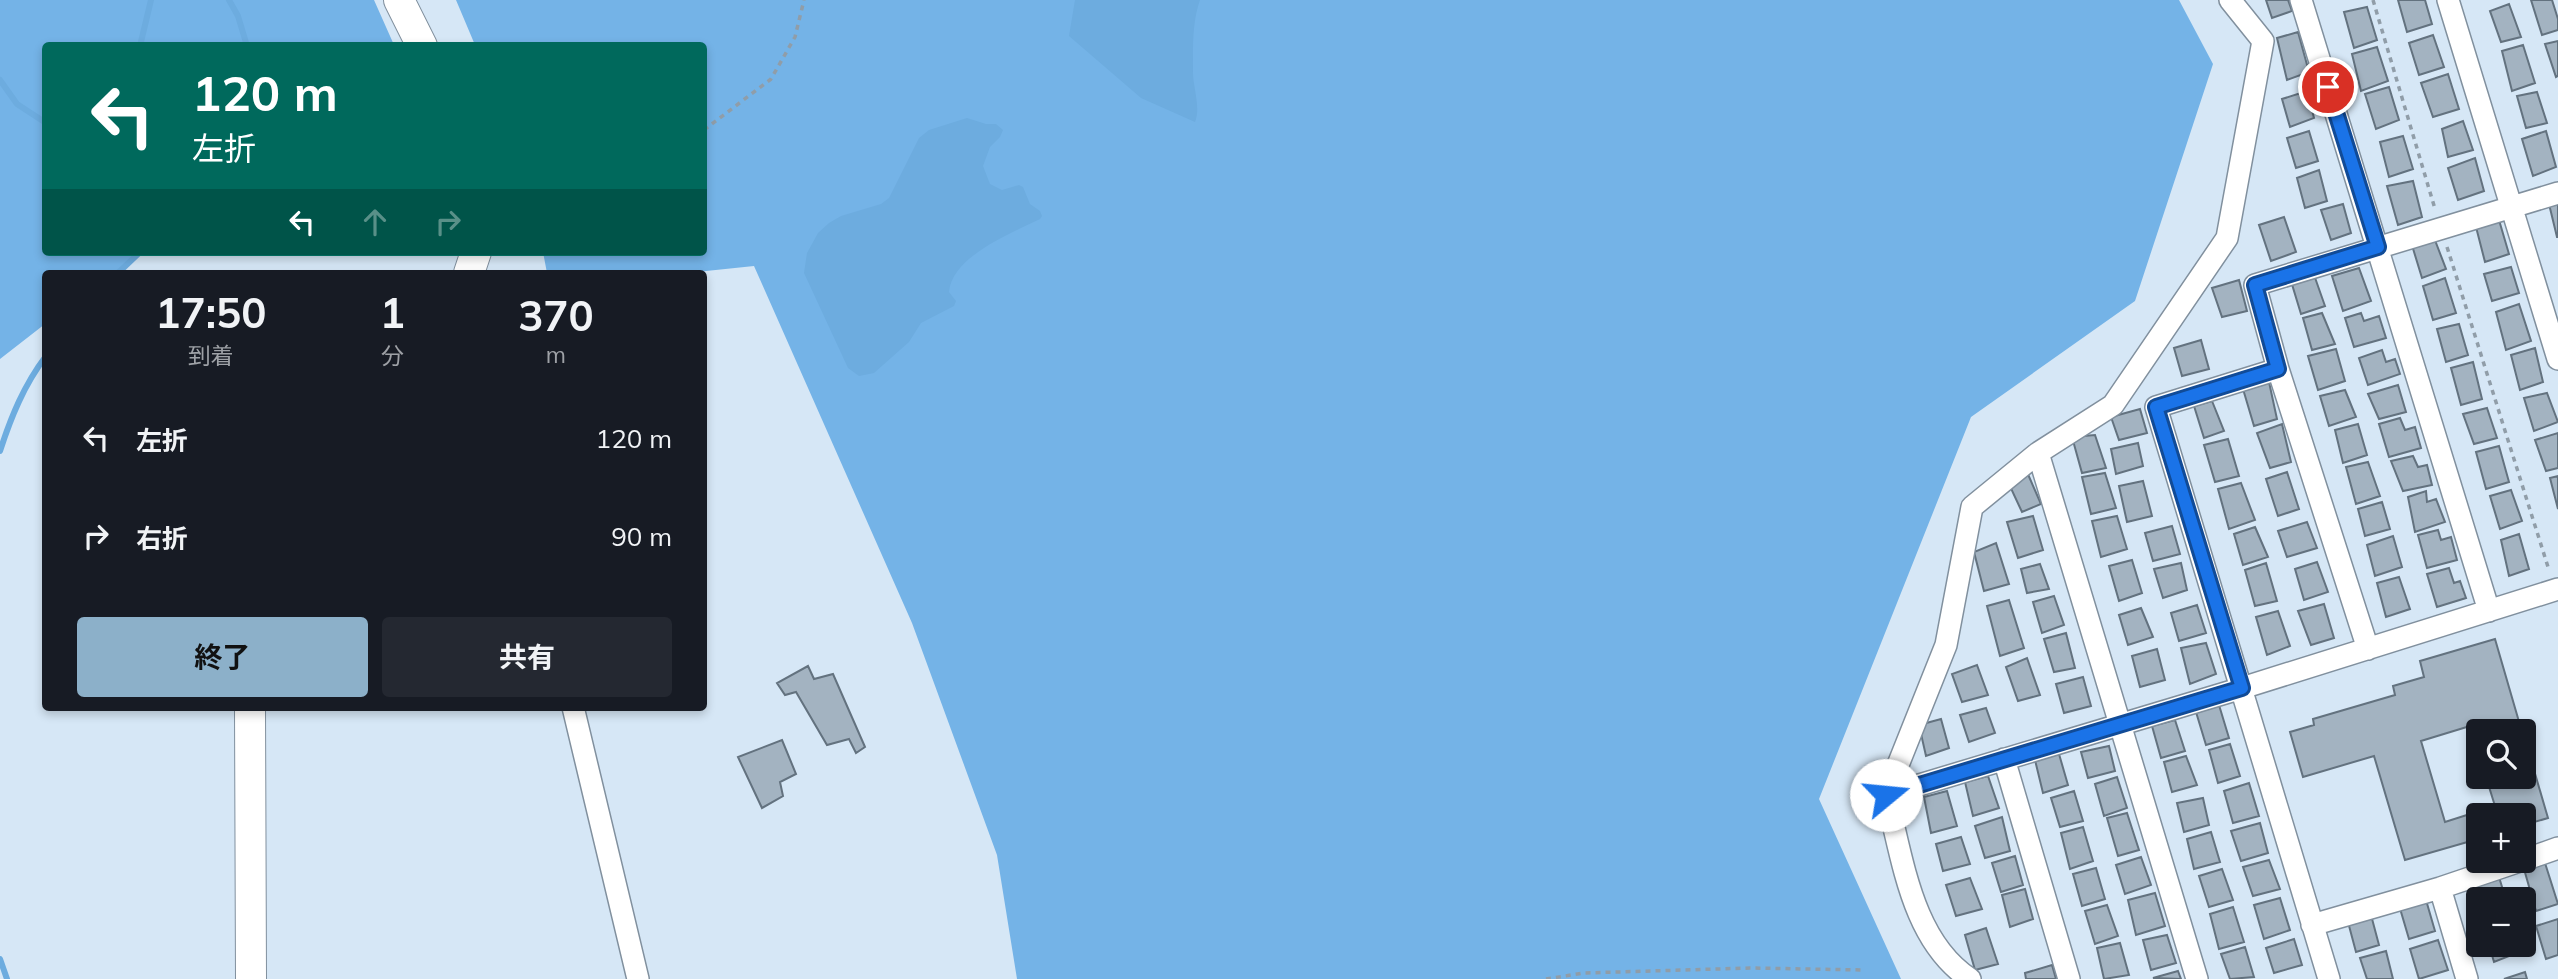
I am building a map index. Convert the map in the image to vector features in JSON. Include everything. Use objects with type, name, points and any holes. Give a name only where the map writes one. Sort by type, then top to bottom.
[{"type":"street","points":[[399,0],[420,42]]},
{"type":"street","points":[[1970,979],[1942,955],[1924,927],[1915,906],[1886,795],[1947,645],[1972,507],[2038,453],[2113,405],[2227,238],[2263,41],[2230,0]]},
{"type":"street","points":[[2301,0],[2489,611]]},
{"type":"street","points":[[2448,0],[2558,359]]},
{"type":"street","points":[[2368,649],[2278,369],[2255,285],[2558,194]]},
{"type":"street","points":[[2278,369],[2156,407],[2329,979]]},
{"type":"street","points":[[2038,453],[2197,979]]},
{"type":"street","points":[[1886,795],[2556,590]]},
{"type":"street","points":[[250,711],[251,979]]},
{"type":"street","points":[[574,711],[638,979]]},
{"type":"street","points":[[2004,759],[2069,979]]},
{"type":"street","points":[[2536,855],[2558,848]]},
{"type":"street","points":[[2312,925],[2484,873]]},
{"type":"street","points":[[2440,888],[2467,979]]},
{"type":"path","points":[[707,128],[771,79],[795,37],[804,0]]},
{"type":"path","points":[[2373,0],[2441,228],[2556,590]]},
{"type":"path","points":[[1546,979],[1584,973],[1736,968],[1865,970]]},
{"type":"shaded area","points":[[0,0],[374,0],[393,42],[42,42],[42,256],[138,256],[119,270],[42,270],[42,326],[0,359]]},
{"type":"shaded area","points":[[456,0],[2179,0],[2213,64],[2135,301],[1971,417],[1819,799],[1901,979],[1017,979],[997,855],[912,623],[754,266],[707,271],[546,270],[544,256],[707,256],[707,42],[474,42]]},
{"type":"shaded area","points":[[1075,0],[1200,0],[1193,45],[1197,110],[1195,122],[1141,98],[1069,36]]},
{"type":"shaded area","points":[[967,118],[996,124],[1003,130],[990,147],[983,166],[990,184],[1002,190],[1019,185],[1023,187],[1030,204],[1040,211],[1042,216],[972,257],[953,279],[949,292],[956,301],[954,306],[921,323],[909,342],[874,373],[859,376],[848,368],[804,273],[807,253],[818,233],[829,223],[841,216],[881,204],[889,198],[919,138],[929,130]]},
{"type":"building","points":[[2266,0],[2288,0],[2292,11],[2272,18]]},
{"type":"building","points":[[2398,0],[2425,0],[2432,24],[2407,32]]},
{"type":"building","points":[[2531,0],[2552,0],[2558,19],[2558,30],[2542,35]]},
{"type":"building","points":[[2509,4],[2521,37],[2501,42],[2490,11]]},
{"type":"building","points":[[2367,7],[2377,40],[2354,48],[2344,12]]},
{"type":"building","points":[[2298,32],[2309,72],[2287,80],[2277,38]]},
{"type":"building","points":[[2433,35],[2444,67],[2419,75],[2409,43]]},
{"type":"building","points":[[2558,41],[2558,76],[2556,77],[2545,44]]},
{"type":"building","points":[[2523,45],[2535,83],[2512,91],[2502,51]]},
{"type":"building","points":[[2377,47],[2388,81],[2361,91],[2352,54]]},
{"type":"building","points":[[2448,74],[2459,109],[2433,117],[2421,83]]},
{"type":"building","points":[[2389,87],[2399,120],[2376,129],[2365,94]]},
{"type":"building","points":[[2307,91],[2314,118],[2290,127],[2282,99]]},
{"type":"building","points":[[2537,92],[2547,123],[2526,128],[2517,96]]},
{"type":"building","points":[[2463,121],[2473,150],[2448,157],[2442,129]]},
{"type":"building","points":[[2309,131],[2318,161],[2296,168],[2287,138]]},
{"type":"building","points":[[2546,131],[2556,167],[2533,176],[2522,139]]},
{"type":"building","points":[[2403,136],[2413,169],[2389,177],[2380,142]]},
{"type":"building","points":[[2475,158],[2484,191],[2458,200],[2448,168]]},
{"type":"building","points":[[2319,170],[2327,201],[2305,208],[2297,178]]},
{"type":"building","points":[[2413,181],[2422,217],[2398,225],[2387,186]]},
{"type":"building","points":[[2558,201],[2558,237],[2557,237],[2549,204]]},
{"type":"building","points":[[2343,204],[2351,233],[2331,240],[2321,210]]},
{"type":"building","points":[[2284,217],[2296,252],[2271,261],[2259,225]]},
{"type":"building","points":[[2499,220],[2509,254],[2485,262],[2476,227]]},
{"type":"building","points":[[2433,235],[2446,269],[2422,278],[2411,242]]},
{"type":"building","points":[[2511,267],[2519,293],[2492,301],[2484,274]]},
{"type":"building","points":[[2359,268],[2371,301],[2343,311],[2332,276]]},
{"type":"building","points":[[2313,272],[2325,306],[2301,314],[2291,281]]},
{"type":"building","points":[[2445,278],[2456,313],[2433,320],[2423,286]]},
{"type":"building","points":[[2239,280],[2247,311],[2222,317],[2212,288]]},
{"type":"building","points":[[2519,304],[2531,341],[2506,350],[2496,312]]},
{"type":"building","points":[[2322,313],[2335,344],[2312,350],[2303,318]]},
{"type":"building","points":[[2361,313],[2364,321],[2379,316],[2386,338],[2354,347],[2345,318]]},
{"type":"building","points":[[2459,324],[2468,355],[2446,362],[2437,329]]},
{"type":"building","points":[[2201,340],[2209,369],[2182,376],[2174,348]]},
{"type":"building","points":[[2535,348],[2543,382],[2520,390],[2511,355]]},
{"type":"building","points":[[2336,349],[2345,381],[2318,390],[2308,356]]},
{"type":"building","points":[[2382,350],[2386,362],[2395,359],[2400,374],[2368,385],[2359,358]]},
{"type":"building","points":[[2473,362],[2482,399],[2461,405],[2451,368]]},
{"type":"building","points":[[2269,382],[2277,419],[2254,426],[2243,389]]},
{"type":"building","points":[[2398,385],[2406,412],[2379,419],[2368,394]]},
{"type":"building","points":[[2345,390],[2356,417],[2329,426],[2320,396]]},
{"type":"building","points":[[2547,393],[2558,422],[2534,431],[2524,398]]},
{"type":"building","points":[[2212,401],[2224,431],[2204,438],[2194,406]]},
{"type":"building","points":[[2487,408],[2497,438],[2474,444],[2463,414]]},
{"type":"building","points":[[2140,409],[2147,433],[2119,440],[2111,417]]},
{"type":"building","points":[[2400,418],[2405,430],[2415,427],[2421,448],[2389,457],[2379,424]]},
{"type":"building","points":[[2282,424],[2291,462],[2270,468],[2257,433]]},
{"type":"building","points":[[2358,424],[2367,455],[2343,463],[2335,430]]},
{"type":"building","points":[[2558,433],[2558,468],[2546,471],[2535,440]]},
{"type":"building","points":[[2095,435],[2106,468],[2082,473],[2072,437]]},
{"type":"building","points":[[2228,439],[2239,476],[2215,482],[2204,445]]},
{"type":"building","points":[[2138,443],[2143,466],[2116,474],[2111,449]]},
{"type":"building","points":[[2499,446],[2509,482],[2486,489],[2476,452]]},
{"type":"building","points":[[2413,456],[2418,467],[2427,465],[2432,485],[2403,491],[2391,461]]},
{"type":"building","points":[[2368,462],[2380,496],[2356,504],[2346,467]]},
{"type":"building","points":[[2027,472],[2041,504],[2022,512],[2008,482]]},
{"type":"building","points":[[2287,472],[2299,509],[2278,516],[2266,479]]},
{"type":"building","points":[[2105,473],[2116,508],[2091,514],[2082,477]]},
{"type":"building","points":[[2558,476],[2558,509],[2550,478]]},
{"type":"building","points":[[2143,481],[2152,516],[2127,522],[2119,486]]},
{"type":"building","points":[[2241,483],[2255,520],[2229,529],[2218,489]]},
{"type":"building","points":[[2511,490],[2522,521],[2500,529],[2490,496]]},
{"type":"building","points":[[2426,491],[2427,502],[2436,499],[2445,522],[2415,532],[2408,497]]},
{"type":"building","points":[[2382,502],[2390,529],[2365,536],[2358,509]]},
{"type":"building","points":[[2033,516],[2043,550],[2018,558],[2007,522]]},
{"type":"building","points":[[2117,516],[2127,549],[2101,557],[2092,521]]},
{"type":"building","points":[[2307,522],[2317,548],[2287,557],[2278,531]]},
{"type":"building","points":[[2172,526],[2180,554],[2153,561],[2145,533]]},
{"type":"building","points":[[2255,527],[2268,557],[2243,565],[2234,534]]},
{"type":"building","points":[[2438,530],[2441,540],[2451,537],[2457,560],[2427,568],[2418,535]]},
{"type":"building","points":[[2519,534],[2529,569],[2509,576],[2501,540]]},
{"type":"building","points":[[2393,536],[2402,567],[2375,576],[2367,545]]},
{"type":"building","points":[[1996,543],[2009,584],[1984,591],[1974,552]]},
{"type":"building","points":[[2132,560],[2142,593],[2119,601],[2109,566]]},
{"type":"building","points":[[2317,562],[2328,592],[2304,600],[2295,569]]},
{"type":"building","points":[[2181,563],[2187,590],[2163,598],[2154,569]]},
{"type":"building","points":[[2266,563],[2277,601],[2255,606],[2245,570]]},
{"type":"building","points":[[2040,564],[2049,589],[2027,593],[2021,569]]},
{"type":"building","points":[[2449,568],[2454,583],[2460,581],[2466,598],[2437,607],[2427,574]]},
{"type":"building","points":[[2399,577],[2410,609],[2386,617],[2377,583]]},
{"type":"building","points":[[2054,596],[2064,625],[2042,633],[2033,602]]},
{"type":"building","points":[[2009,600],[2024,648],[2000,656],[1987,606]]},
{"type":"building","points":[[2324,604],[2334,638],[2311,645],[2298,611]]},
{"type":"building","points":[[2197,605],[2206,633],[2179,641],[2171,613]]},
{"type":"building","points":[[2141,608],[2153,637],[2128,645],[2119,615]]},
{"type":"building","points":[[2278,611],[2290,646],[2267,655],[2256,617]]},
{"type":"building","points":[[2066,633],[2075,668],[2054,672],[2044,639]]},
{"type":"building","points":[[2495,639],[2518,719],[2466,719],[2466,727],[2421,741],[2445,822],[2466,815],[2466,842],[2405,860],[2374,756],[2303,777],[2290,732],[2314,725],[2313,719],[2395,695],[2393,686],[2424,677],[2420,661]]},
{"type":"building","points":[[2206,643],[2216,674],[2190,684],[2181,648]]},
{"type":"building","points":[[2157,649],[2165,680],[2140,687],[2132,656]]},
{"type":"building","points":[[2027,658],[2040,695],[2018,701],[2006,667]]},
{"type":"building","points":[[1977,665],[1988,695],[1962,702],[1952,674]]},
{"type":"building","points":[[808,666],[814,679],[833,674],[865,747],[856,753],[849,739],[827,745],[796,692],[785,695],[777,683]]},
{"type":"building","points":[[2083,677],[2091,706],[2064,713],[2056,684]]},
{"type":"building","points":[[2219,705],[2229,738],[2206,745],[2196,712]]},
{"type":"building","points":[[1986,708],[1995,733],[1969,742],[1960,715]]},
{"type":"building","points":[[1941,719],[1949,748],[1926,756],[1919,725]]},
{"type":"building","points":[[2175,720],[2185,751],[2161,758],[2152,726]]},
{"type":"building","points":[[782,740],[796,774],[780,782],[783,796],[762,808],[738,757]]},
{"type":"building","points":[[2230,744],[2240,776],[2218,783],[2209,750]]},
{"type":"building","points":[[2109,746],[2115,771],[2088,778],[2081,752]]},
{"type":"building","points":[[2059,754],[2068,785],[2043,793],[2035,760]]},
{"type":"building","points":[[2186,756],[2197,785],[2172,792],[2164,762]]},
{"type":"building","points":[[1988,776],[1999,808],[1973,816],[1965,782]]},
{"type":"building","points":[[2117,777],[2127,808],[2104,816],[2095,784]]},
{"type":"building","points":[[2536,777],[2548,818],[2536,822],[2536,803],[2494,803],[2490,789],[2536,789]]},
{"type":"building","points":[[2249,783],[2259,816],[2233,823],[2224,791]]},
{"type":"building","points":[[1947,791],[1957,826],[1931,833],[1924,797]]},
{"type":"building","points":[[2074,791],[2083,821],[2060,827],[2051,798]]},
{"type":"building","points":[[2203,798],[2209,825],[2184,832],[2177,803]]},
{"type":"building","points":[[2127,813],[2139,850],[2118,856],[2107,818]]},
{"type":"building","points":[[2002,817],[2010,851],[1985,858],[1975,826]]},
{"type":"building","points":[[2260,823],[2268,853],[2241,861],[2231,831]]},
{"type":"building","points":[[2083,827],[2093,861],[2070,869],[2061,833]]},
{"type":"building","points":[[2211,832],[2220,862],[2194,869],[2187,839]]},
{"type":"building","points":[[1961,837],[1970,864],[1943,871],[1936,844]]},
{"type":"building","points":[[2015,856],[2023,885],[2001,892],[1992,863]]},
{"type":"building","points":[[2141,857],[2151,885],[2125,894],[2116,865]]},
{"type":"building","points":[[2269,860],[2280,889],[2253,896],[2243,867]]},
{"type":"building","points":[[2545,863],[2558,904],[2536,911],[2536,887],[2529,887],[2525,873],[2536,873],[2536,866]]},
{"type":"building","points":[[2096,868],[2105,899],[2082,906],[2073,874]]},
{"type":"building","points":[[2222,869],[2233,900],[2209,907],[2199,876]]},
{"type":"building","points":[[2499,877],[2502,887],[2475,887],[2474,884]]},
{"type":"building","points":[[1970,878],[1982,909],[1956,916],[1946,885]]},
{"type":"building","points":[[2025,889],[2033,919],[2010,927],[2002,895]]},
{"type":"building","points":[[2155,893],[2165,926],[2136,935],[2128,900]]},
{"type":"building","points":[[2280,898],[2290,930],[2264,939],[2254,905]]},
{"type":"building","points":[[2426,900],[2435,931],[2409,939],[2399,905]]},
{"type":"building","points":[[2107,905],[2118,936],[2095,944],[2085,911]]},
{"type":"building","points":[[2233,907],[2244,942],[2219,949],[2210,914]]},
{"type":"building","points":[[2371,915],[2379,945],[2356,952],[2348,922]]},
{"type":"building","points":[[2558,919],[2558,955],[2546,959],[2536,926]]},
{"type":"building","points":[[1986,928],[1998,964],[1975,970],[1965,935]]},
{"type":"building","points":[[2167,935],[2176,963],[2151,970],[2143,940]]},
{"type":"building","points":[[2294,939],[2302,965],[2274,973],[2266,948]]},
{"type":"building","points":[[2438,940],[2448,970],[2419,979],[2410,949]]},
{"type":"building","points":[[2120,943],[2129,975],[2104,979],[2097,948]]},
{"type":"building","points":[[2245,947],[2254,977],[2230,979],[2221,954]]},
{"type":"building","points":[[2386,951],[2393,979],[2367,979],[2360,958]]},
{"type":"building","points":[[2493,957],[2507,957],[2494,962]]},
{"type":"building","points":[[2052,965],[2056,979],[2026,979],[2025,973]]},
{"type":"building","points":[[2178,971],[2181,979],[2153,978]]},
{"type":"building","points":[[2525,972],[2527,979],[2504,979]]},
{"type":"waterway","points":[[141,42],[151,0]]},
{"type":"waterway","points":[[229,0],[238,16],[246,42]]},
{"type":"waterway","points":[[0,80],[17,104],[42,120]]},
{"type":"waterway","points":[[121,270],[136,256]]},
{"type":"waterway","points":[[0,451],[19,402],[42,362]]},
{"type":"waterway","points":[[0,959],[7,979]]},
{"type":"route","points":[[1886,795],[2242,688],[2156,407],[2278,369],[2255,285],[2378,247],[2328,87]]}]
